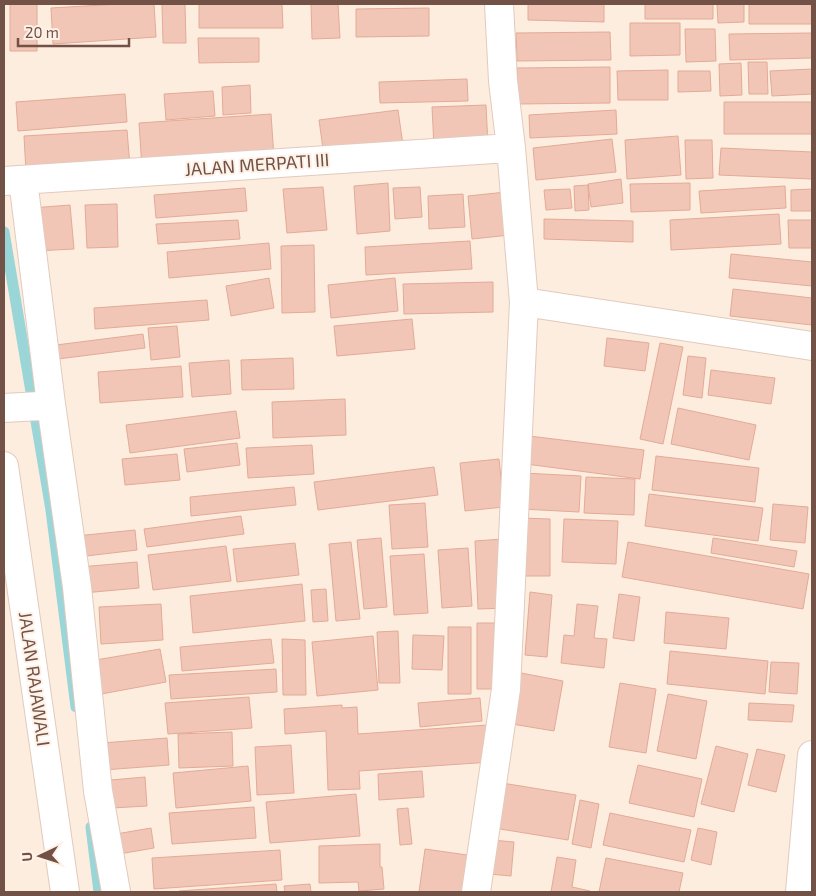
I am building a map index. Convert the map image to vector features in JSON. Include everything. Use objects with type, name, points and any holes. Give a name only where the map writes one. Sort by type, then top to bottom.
[{"type":"street","points":[[476,892],[506,689],[524,302],[511,148],[503,81],[499,4]]},
{"type":"street","name":"JALAN MERPATI III","points":[[15,180],[511,148]]},
{"type":"street","points":[[15,180],[45,405],[77,587],[98,791],[116,892]]},
{"type":"street","points":[[524,302],[812,346]]},
{"type":"street","points":[[6,408],[45,405]]},
{"type":"street","name":"JALAN RAJAWALI","points":[[4,466],[65,892]]},
{"type":"street","points":[[800,892],[812,755]]},
{"type":"building","points":[[10,4],[37,4],[37,51],[10,51]]},
{"type":"building","points":[[154,4],[156,37],[53,44],[51,8]]},
{"type":"building","points":[[162,4],[185,4],[186,43],[163,43]]},
{"type":"building","points":[[199,4],[282,4],[283,28],[199,28]]},
{"type":"building","points":[[311,4],[338,4],[340,38],[312,39]]},
{"type":"building","points":[[528,4],[604,4],[604,22],[528,20]]},
{"type":"building","points":[[645,4],[713,4],[713,19],[645,19]]},
{"type":"building","points":[[717,4],[744,4],[744,22],[718,23]]},
{"type":"building","points":[[749,4],[812,4],[812,24],[749,24]]},
{"type":"building","points":[[429,8],[429,36],[356,37],[356,9]]},
{"type":"building","points":[[630,23],[680,23],[680,55],[630,56]]},
{"type":"building","points":[[685,29],[715,29],[716,61],[686,62]]},
{"type":"building","points":[[610,32],[611,60],[517,61],[516,33]]},
{"type":"building","points":[[812,33],[812,58],[730,60],[729,34]]},
{"type":"building","points":[[198,38],[259,38],[259,62],[199,63]]},
{"type":"building","points":[[748,62],[767,62],[768,94],[749,94]]},
{"type":"building","points":[[741,63],[742,95],[720,96],[719,64]]},
{"type":"building","points":[[610,67],[610,103],[517,104],[517,68]]},
{"type":"building","points":[[812,69],[812,94],[772,96],[770,71]]},
{"type":"building","points":[[668,70],[668,100],[618,100],[617,71]]},
{"type":"building","points":[[678,71],[710,71],[711,91],[678,92]]},
{"type":"building","points":[[467,79],[468,101],[380,103],[379,82]]},
{"type":"building","points":[[250,85],[251,113],[223,115],[222,87]]},
{"type":"building","points":[[213,91],[215,116],[166,120],[164,94]]},
{"type":"building","points":[[125,94],[127,122],[18,131],[16,102]]},
{"type":"building","points":[[724,102],[812,102],[812,134],[724,134]]},
{"type":"building","points":[[486,105],[488,145],[434,147],[432,107]]},
{"type":"building","points":[[398,110],[403,145],[324,156],[319,120]]},
{"type":"building","points":[[616,110],[617,134],[530,138],[529,115]]},
{"type":"building","points":[[271,114],[274,158],[142,168],[139,123]]},
{"type":"building","points":[[127,130],[130,166],[26,172],[24,136]]},
{"type":"building","points":[[678,136],[681,175],[627,179],[625,140]]},
{"type":"building","points":[[612,139],[616,172],[536,180],[533,148]]},
{"type":"building","points":[[685,140],[712,140],[713,178],[686,179]]},
{"type":"building","points":[[721,148],[812,152],[812,179],[719,175]]},
{"type":"building","points":[[621,179],[623,203],[591,207],[588,184]]},
{"type":"building","points":[[388,183],[390,231],[357,234],[354,186]]},
{"type":"building","points":[[690,183],[690,210],[631,212],[630,184]]},
{"type":"building","points":[[588,185],[589,210],[575,211],[574,186]]},
{"type":"building","points":[[785,186],[786,208],[701,213],[699,191]]},
{"type":"building","points":[[323,187],[327,230],[287,233],[283,189]]},
{"type":"building","points":[[420,187],[422,217],[395,219],[393,188]]},
{"type":"building","points":[[245,188],[247,211],[156,218],[154,195]]},
{"type":"building","points":[[570,189],[572,208],[546,210],[544,190]]},
{"type":"building","points":[[812,189],[812,211],[791,211],[791,190]]},
{"type":"building","points":[[506,192],[510,235],[472,239],[468,196]]},
{"type":"building","points":[[463,194],[465,227],[429,229],[428,196]]},
{"type":"building","points":[[117,204],[118,247],[87,248],[85,205]]},
{"type":"building","points":[[70,205],[74,249],[34,251],[31,208]]},
{"type":"building","points":[[779,214],[781,244],[671,250],[670,220]]},
{"type":"building","points":[[544,219],[633,221],[633,242],[544,239]]},
{"type":"building","points":[[238,220],[240,239],[158,244],[156,224]]},
{"type":"building","points":[[788,220],[812,220],[812,248],[789,248]]},
{"type":"building","points":[[470,241],[472,269],[366,275],[365,247]]},
{"type":"building","points":[[269,243],[271,269],[169,278],[167,252]]},
{"type":"building","points":[[314,245],[315,312],[282,313],[281,246]]},
{"type":"building","points":[[731,254],[812,262],[812,286],[729,278]]},
{"type":"building","points":[[269,278],[274,308],[231,316],[226,286]]},
{"type":"building","points":[[395,278],[398,311],[331,318],[328,285]]},
{"type":"building","points":[[493,282],[493,312],[404,314],[403,284]]},
{"type":"building","points":[[733,289],[812,298],[812,325],[730,316]]},
{"type":"building","points":[[207,300],[209,320],[95,329],[94,308]]},
{"type":"building","points":[[412,319],[415,349],[337,356],[334,326]]},
{"type":"building","points":[[177,326],[180,357],[151,360],[148,328]]},
{"type":"building","points":[[143,334],[145,348],[50,360],[48,346]]},
{"type":"building","points":[[607,338],[649,343],[645,371],[604,366]]},
{"type":"building","points":[[660,343],[683,347],[663,444],[640,439]]},
{"type":"building","points":[[688,356],[706,358],[702,398],[683,395]]},
{"type":"building","points":[[293,358],[294,389],[242,390],[241,360]]},
{"type":"building","points":[[229,360],[231,394],[192,397],[189,363]]},
{"type":"building","points":[[181,366],[183,397],[100,403],[98,372]]},
{"type":"building","points":[[711,370],[775,378],[771,404],[708,395]]},
{"type":"building","points":[[345,399],[346,435],[273,438],[272,402]]},
{"type":"building","points":[[678,408],[756,425],[749,460],[671,444]]},
{"type":"building","points":[[236,411],[240,438],[130,453],[126,425]]},
{"type":"building","points":[[529,436],[644,450],[640,479],[526,464]]},
{"type":"building","points":[[237,443],[240,465],[187,472],[184,449]]},
{"type":"building","points":[[312,445],[314,474],[248,478],[246,448]]},
{"type":"building","points":[[177,454],[180,480],[125,485],[122,459]]},
{"type":"building","points":[[656,456],[759,468],[755,502],[652,490]]},
{"type":"building","points":[[499,459],[504,507],[465,511],[460,463]]},
{"type":"building","points":[[434,467],[438,495],[318,510],[314,482]]},
{"type":"building","points":[[523,473],[581,476],[579,512],[522,509]]},
{"type":"building","points":[[586,477],[635,479],[634,515],[584,513]]},
{"type":"building","points":[[294,487],[296,505],[191,516],[190,497]]},
{"type":"building","points":[[649,494],[763,508],[758,541],[645,526]]},
{"type":"building","points":[[425,503],[428,547],[392,549],[389,505]]},
{"type":"building","points":[[773,504],[808,507],[805,543],[770,540]]},
{"type":"building","points":[[241,516],[244,534],[147,547],[144,529]]},
{"type":"building","points":[[521,518],[550,519],[550,576],[521,576]]},
{"type":"building","points":[[564,519],[618,521],[616,564],[562,562]]},
{"type":"building","points":[[135,530],[137,550],[78,557],[76,536]]},
{"type":"building","points":[[381,538],[387,607],[364,609],[357,540]]},
{"type":"building","points":[[713,538],[797,551],[794,567],[711,553]]},
{"type":"building","points":[[503,539],[507,608],[478,609],[475,541]]},
{"type":"building","points":[[351,542],[360,619],[336,621],[329,544]]},
{"type":"building","points":[[628,542],[809,574],[803,609],[622,577]]},
{"type":"building","points":[[295,543],[299,575],[237,582],[233,549]]},
{"type":"building","points":[[226,546],[231,581],[153,590],[148,555]]},
{"type":"building","points":[[468,548],[472,606],[442,608],[438,550]]},
{"type":"building","points":[[424,554],[428,613],[394,615],[390,556]]},
{"type":"building","points":[[137,562],[139,588],[83,593],[80,567]]},
{"type":"building","points":[[302,584],[305,621],[193,633],[190,596]]},
{"type":"building","points":[[326,589],[328,621],[313,622],[311,590]]},
{"type":"building","points":[[530,592],[552,595],[547,657],[525,655]]},
{"type":"building","points":[[619,594],[640,597],[634,641],[613,638]]},
{"type":"building","points":[[161,604],[163,640],[101,644],[99,607]]},
{"type":"building","points":[[577,604],[598,606],[594,638],[607,639],[604,668],[561,663],[564,635],[574,636]]},
{"type":"building","points":[[666,612],[729,618],[726,649],[664,643]]},
{"type":"building","points":[[477,623],[500,623],[500,689],[477,689]]},
{"type":"building","points":[[448,627],[471,627],[471,694],[448,694]]},
{"type":"building","points":[[398,631],[400,683],[379,683],[377,632]]},
{"type":"building","points":[[413,635],[444,636],[442,670],[412,669]]},
{"type":"building","points":[[373,636],[378,690],[317,696],[312,642]]},
{"type":"building","points":[[271,639],[274,663],[182,671],[180,647]]},
{"type":"building","points":[[282,639],[305,640],[306,695],[283,695]]},
{"type":"building","points":[[160,649],[166,682],[96,695],[90,661]]},
{"type":"building","points":[[670,651],[768,661],[765,694],[667,684]]},
{"type":"building","points":[[771,662],[799,663],[797,694],[769,692]]},
{"type":"building","points":[[276,669],[277,692],[171,699],[169,675]]},
{"type":"building","points":[[521,673],[563,681],[554,731],[512,724]]},
{"type":"building","points":[[620,683],[656,689],[646,753],[609,747]]},
{"type":"building","points":[[668,694],[707,701],[696,759],[657,751]]},
{"type":"building","points":[[249,697],[252,728],[168,734],[165,703]]},
{"type":"building","points":[[480,698],[482,721],[420,727],[418,703]]},
{"type":"building","points":[[749,703],[794,705],[792,722],[748,720]]},
{"type":"building","points":[[342,705],[342,708],[357,707],[358,734],[488,725],[491,762],[359,771],[360,789],[328,790],[326,731],[285,734],[284,709]]},
{"type":"building","points":[[232,732],[233,766],[179,768],[178,734]]},
{"type":"building","points":[[167,738],[169,765],[104,770],[102,743]]},
{"type":"building","points":[[291,745],[294,793],[257,795],[255,747]]},
{"type":"building","points":[[716,746],[748,754],[734,812],[701,804]]},
{"type":"building","points":[[757,749],[785,755],[776,792],[748,785]]},
{"type":"building","points":[[638,765],[702,779],[694,817],[629,803]]},
{"type":"building","points":[[248,766],[251,801],[176,808],[173,773]]},
{"type":"building","points":[[422,771],[424,797],[379,800],[378,774]]},
{"type":"building","points":[[145,777],[147,806],[112,808],[111,780]]},
{"type":"building","points":[[502,783],[576,795],[568,840],[494,828]]},
{"type":"building","points":[[356,794],[360,836],[270,843],[266,802]]},
{"type":"building","points":[[580,800],[599,804],[591,848],[572,844]]},
{"type":"building","points":[[254,807],[256,838],[172,844],[169,813]]},
{"type":"building","points":[[408,808],[412,844],[400,845],[397,809]]},
{"type":"building","points":[[610,813],[691,830],[684,862],[603,845]]},
{"type":"building","points":[[151,828],[154,848],[119,854],[116,834]]},
{"type":"building","points":[[698,828],[717,832],[711,865],[691,860]]},
{"type":"building","points":[[492,840],[514,842],[511,876],[489,874]]},
{"type":"building","points":[[380,844],[380,867],[382,867],[384,889],[359,891],[358,882],[319,883],[319,846]]},
{"type":"building","points":[[425,849],[474,856],[469,892],[419,892]]},
{"type":"building","points":[[280,850],[282,880],[154,889],[152,858]]},
{"type":"building","points":[[557,857],[576,860],[572,887],[589,892],[551,892]]},
{"type":"building","points":[[606,858],[683,873],[679,892],[599,892]]},
{"type":"building","points":[[276,884],[277,892],[179,892],[179,891]]},
{"type":"building","points":[[310,884],[311,892],[285,892],[284,886]]},
{"type":"waterway","points":[[4,232],[51,510],[76,707]]},
{"type":"waterway","points":[[91,827],[99,892]]}]
